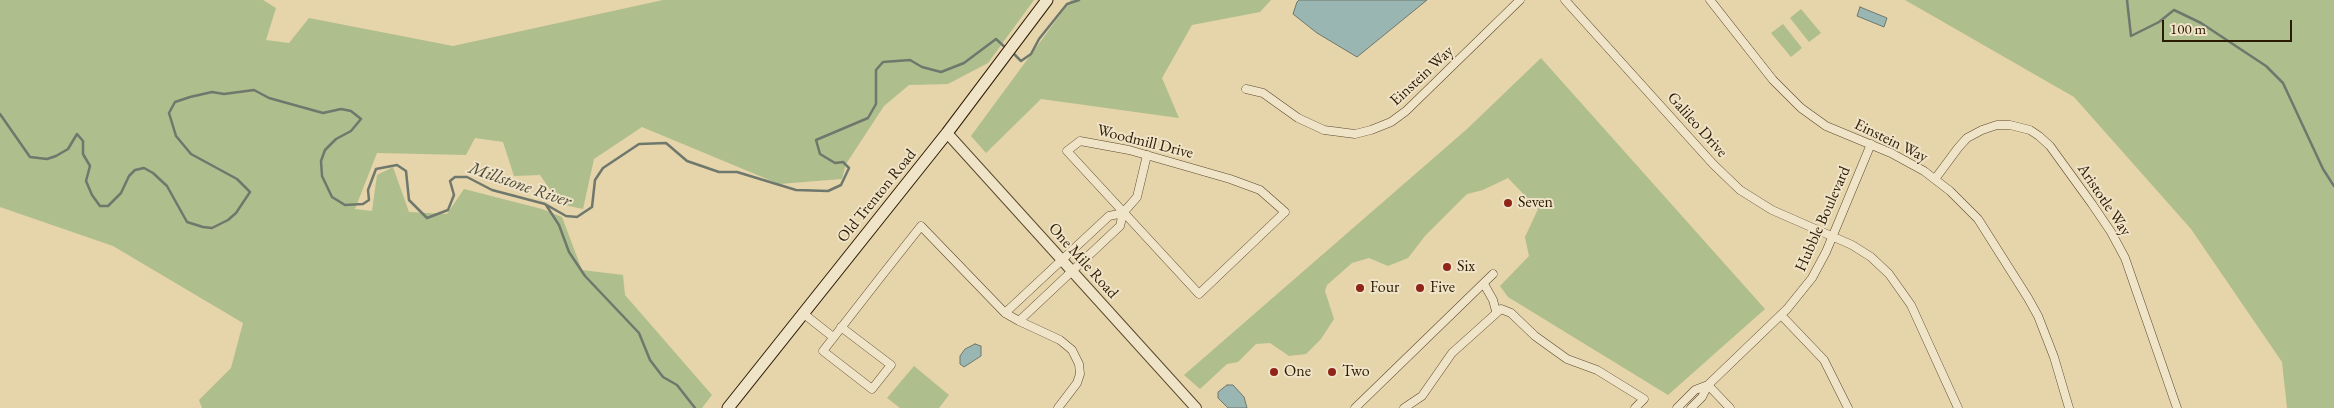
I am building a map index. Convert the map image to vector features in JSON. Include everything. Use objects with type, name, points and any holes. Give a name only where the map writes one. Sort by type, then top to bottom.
[{"type":"main road","name":"Old Trenton Road","points":[[728,408],[947,134],[1047,0]]},
{"type":"street","name":"Einstein Way","points":[[1246,89],[1263,93],[1298,118],[1324,130],[1355,134],[1371,130],[1391,122],[1406,111],[1520,0]]},
{"type":"street","name":"Galileo Drive","points":[[1565,0],[1728,179],[1754,200],[1772,210],[1852,245],[1871,257],[1889,274],[1902,290],[1958,408]]},
{"type":"street","name":"Einstein Way","points":[[1710,0],[1773,80],[1801,108],[1826,126],[1905,160],[1935,179],[1978,219],[2028,298],[2051,349],[2069,408]]},
{"type":"street","name":"Aristotle Way","points":[[1935,179],[1967,138],[1997,125],[2010,125],[2030,130],[2050,146],[2111,232],[2125,258],[2177,408]]},
{"type":"street","name":"One Mile Road","points":[[947,134],[1196,408]]},
{"type":"street","name":"Woodmill Drive","points":[[1080,141],[1147,155],[1230,179],[1260,190],[1285,212],[1199,294],[1066,151],[1080,141]]},
{"type":"street","name":"Hubble Boulevard","points":[[1691,408],[1702,398],[1708,385],[1782,315],[1812,278],[1871,144]]},
{"type":"street","points":[[1018,321],[1120,226],[1123,213],[1137,197],[1147,155]]},
{"type":"street","points":[[1005,313],[1109,216],[1123,213]]},
{"type":"street","points":[[842,327],[891,365],[872,389],[822,351],[922,226],[1005,313],[1060,340],[1076,357],[1080,374],[1077,383],[1058,408]]},
{"type":"street","points":[[1355,408],[1493,274]]},
{"type":"street","points":[[1484,284],[1490,292],[1496,311]]},
{"type":"street","points":[[1404,408],[1422,396],[1452,353],[1496,311],[1501,309],[1511,313],[1535,336],[1567,359],[1603,373],[1644,399],[1635,408]]},
{"type":"street","points":[[804,314],[833,337]]},
{"type":"street","points":[[1782,315],[1824,360],[1848,408]]},
{"type":"street","name":"Hubble Boulevard","points":[[1677,408],[1695,390],[1708,385]]},
{"type":"street","points":[[1708,385],[1730,408]]},
{"type":"green space","points":[[0,0],[263,0],[276,8],[266,40],[289,43],[309,18],[453,46],[663,0],[1034,0],[988,63],[948,84],[909,85],[884,106],[846,164],[842,179],[779,184],[642,127],[594,159],[583,209],[560,204],[540,175],[514,176],[503,142],[475,138],[466,155],[377,153],[355,209],[372,211],[377,175],[393,167],[409,212],[447,214],[464,189],[542,209],[562,217],[582,270],[623,275],[625,295],[712,395],[702,408],[202,408],[199,400],[231,368],[243,323],[113,246],[0,207]]},
{"type":"green space","points":[[1071,0],[1271,0],[1260,12],[1192,25],[1162,78],[1179,118],[1041,99],[986,153],[971,136]]},
{"type":"green space","points":[[1905,0],[2334,0],[2334,408],[2287,408],[2282,362],[2191,229],[2074,97]]},
{"type":"green space","points":[[1801,9],[1821,33],[1809,42],[1790,18]]},
{"type":"green space","points":[[1783,24],[1802,48],[1791,57],[1771,33]]},
{"type":"green space","points":[[1541,58],[1765,309],[1668,395],[1508,297],[1500,286],[1529,256],[1525,237],[1538,209],[1508,178],[1483,190],[1467,194],[1425,236],[1408,258],[1388,266],[1369,258],[1352,263],[1327,285],[1325,291],[1334,319],[1321,339],[1306,354],[1289,356],[1270,343],[1256,344],[1238,362],[1227,364],[1200,389],[1184,375],[1467,129]]},
{"type":"green space","points":[[914,366],[949,395],[939,408],[900,408],[887,398]]},
{"type":"water","points":[[1299,0],[1427,0],[1357,57],[1317,33],[1293,14]]},
{"type":"water","points":[[1860,7],[1887,18],[1884,27],[1857,16]]},
{"type":"water","points":[[975,344],[981,346],[981,356],[964,367],[960,364],[960,356],[965,349]]},
{"type":"water","points":[[1227,385],[1233,385],[1244,397],[1247,408],[1228,408],[1218,398],[1218,392]]},
{"type":"waterway","name":"Millstone River","points":[[1012,52],[1021,61],[1031,54],[1039,39],[1067,4],[1079,0]]},
{"type":"waterway","points":[[2127,0],[2131,36],[2159,22],[2174,10],[2201,23],[2266,66],[2283,83],[2323,169],[2334,186]]},
{"type":"waterway","name":"Millstone River","points":[[0,114],[30,157],[47,159],[56,156],[68,149],[77,134],[83,141],[83,154],[90,166],[86,181],[92,195],[100,206],[108,206],[121,193],[129,176],[135,170],[144,168],[153,173],[167,186],[187,222],[203,227],[212,228],[228,220],[236,213],[250,192],[237,179],[191,154],[176,136],[169,113],[175,102],[190,97],[212,92],[224,94],[254,90],[269,98],[323,113],[341,109],[351,111],[361,119],[351,131],[336,139],[325,150],[321,161],[322,176],[332,197],[345,205],[363,204],[369,200],[368,190],[376,169],[397,165],[406,171],[409,200],[427,218],[448,210],[454,195],[450,181],[455,177],[467,177],[492,190],[545,204],[566,216],[577,217],[592,207],[595,180],[603,168],[639,144],[666,143],[687,161],[719,172],[737,172],[796,190],[828,191],[841,185],[849,168],[843,162],[835,163],[820,154],[816,140],[868,118],[876,104],[876,70],[883,62],[910,60],[922,67],[941,72],[964,63],[996,39],[1007,49]]},
{"type":"waterway","points":[[546,205],[559,225],[569,252],[585,276],[639,333],[650,360],[663,377],[677,385],[695,408]]},
{"type":"place","name":"Seven","points":[[1508,203]]},
{"type":"place","name":"Six","points":[[1447,267]]},
{"type":"place","name":"Four","points":[[1360,288]]},
{"type":"place","name":"Five","points":[[1420,288]]},
{"type":"place","name":"One","points":[[1274,372]]},
{"type":"place","name":"Two","points":[[1332,372]]}]
